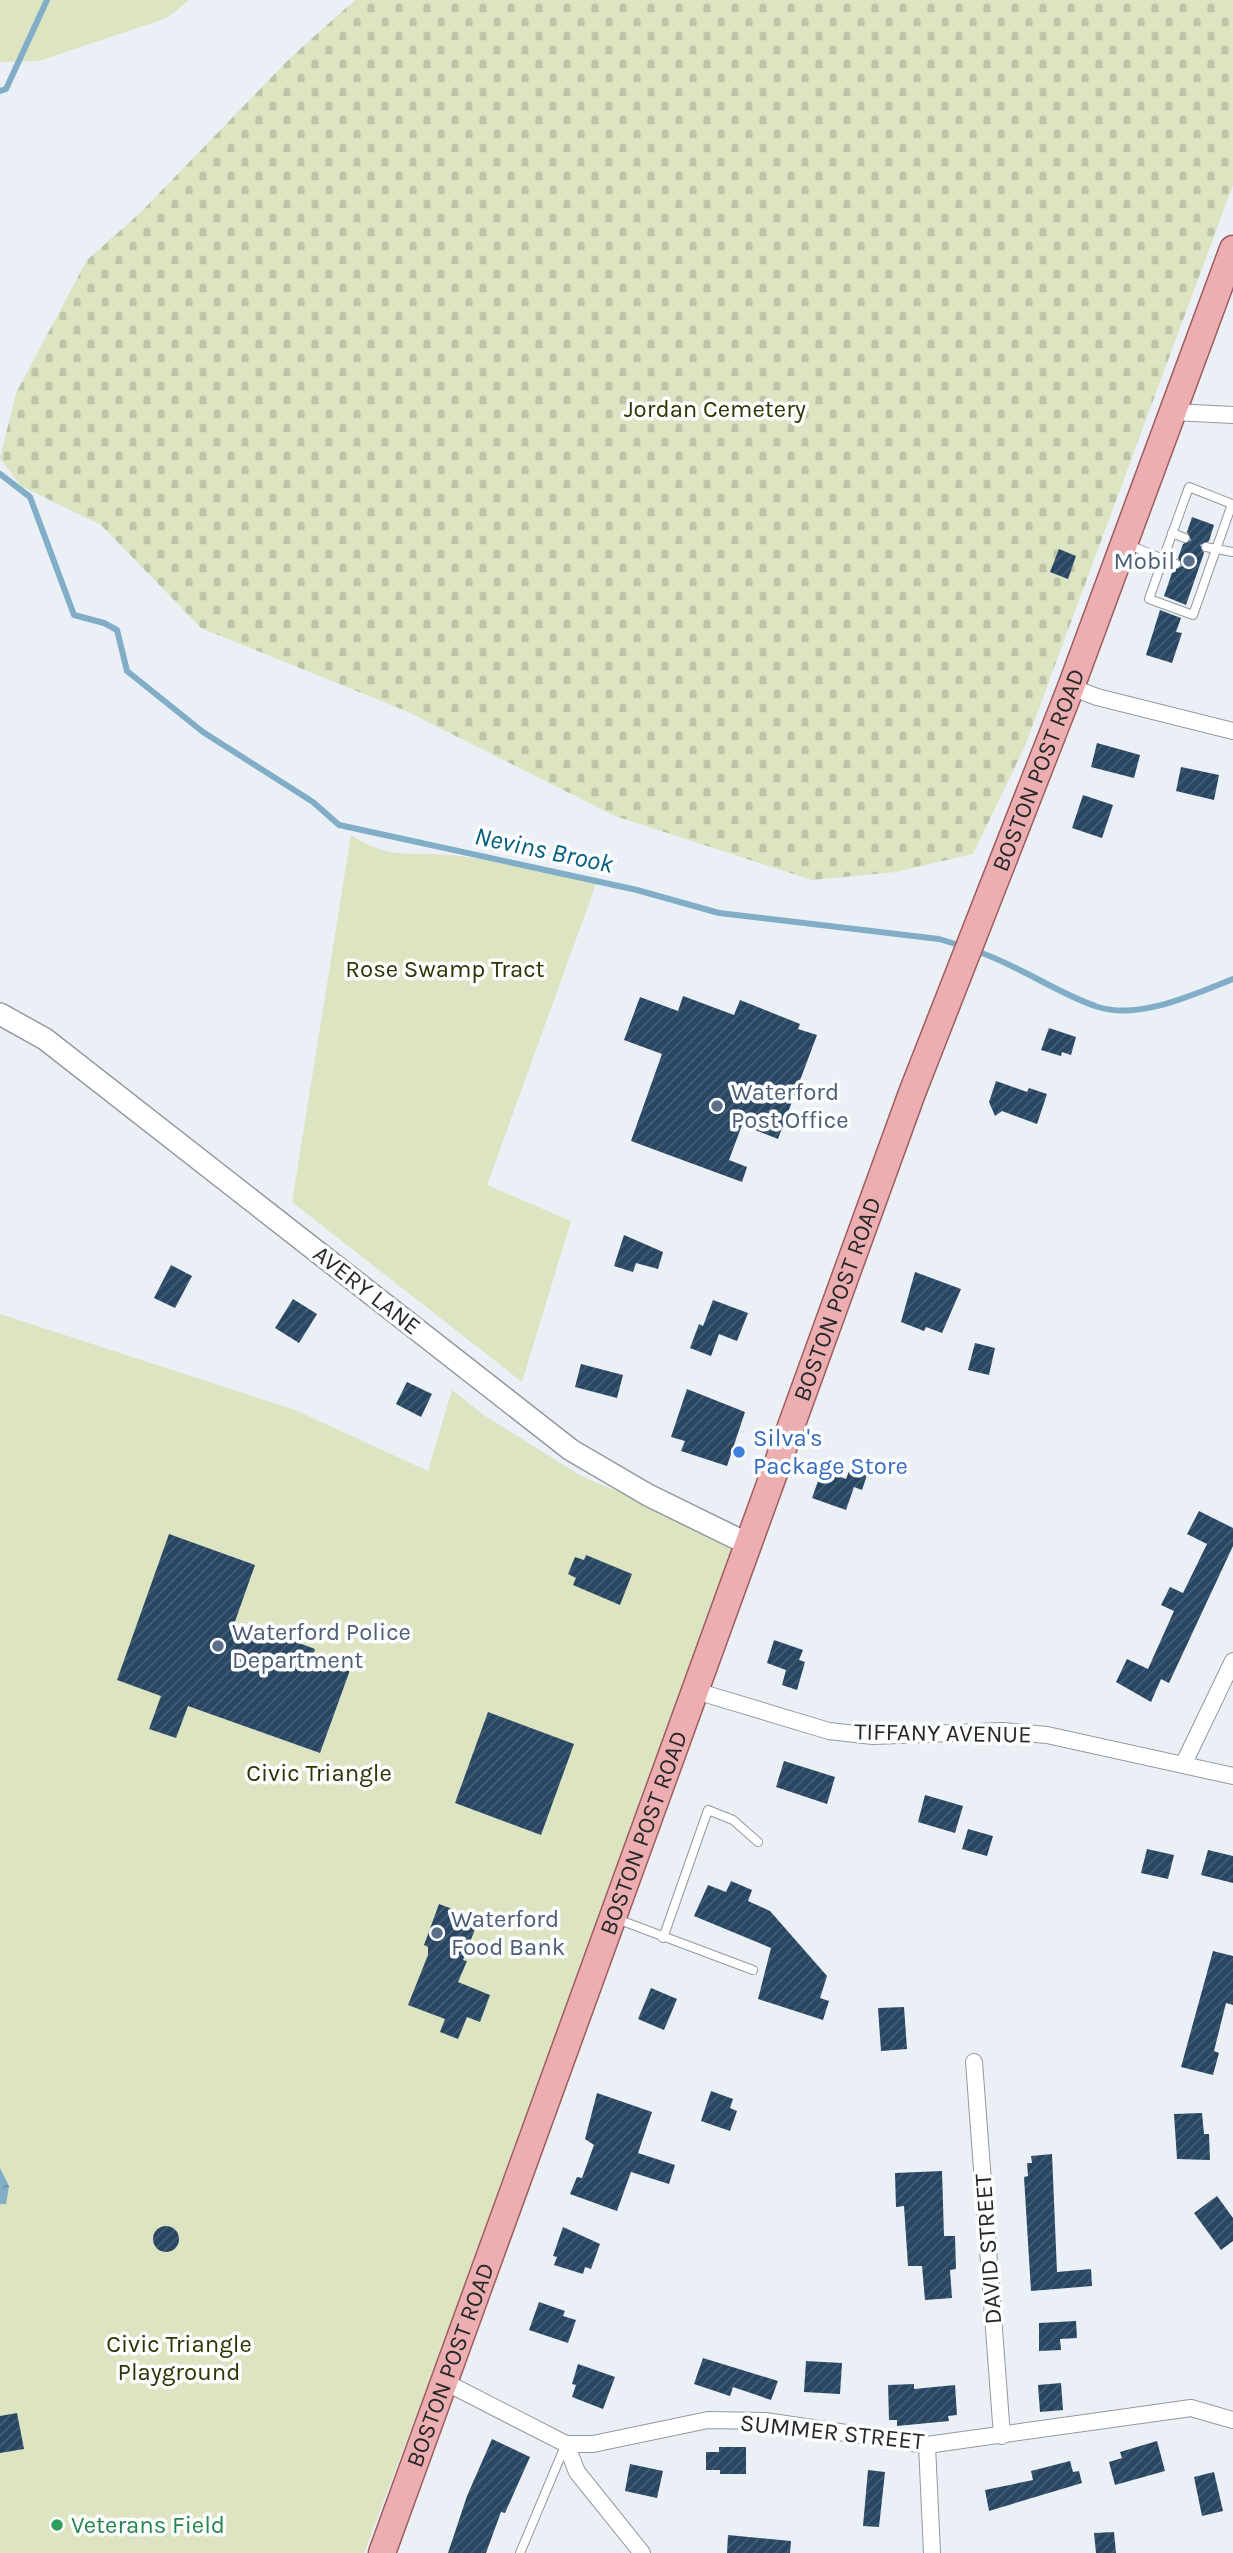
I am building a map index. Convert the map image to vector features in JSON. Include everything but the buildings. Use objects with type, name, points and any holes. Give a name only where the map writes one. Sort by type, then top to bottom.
[{"type":"main road","name":"BOSTON POST ROAD","points":[[382,2553],[912,1093],[1071,687],[1233,249]]},
{"type":"street","points":[[1173,412],[1233,415]]},
{"type":"street","points":[[1071,687],[1097,697],[1233,731]]},
{"type":"street","name":"AVERY LANE","points":[[0,1014],[45,1039],[571,1450],[648,1495],[748,1544]]},
{"type":"street","points":[[1184,1763],[1233,1661]]},
{"type":"street","name":"TIFFANY AVENUE","points":[[696,1691],[829,1731],[873,1736],[1003,1731],[1047,1735],[1184,1763],[1233,1776]]},
{"type":"street","name":"DAVID STREET","points":[[974,2062],[1002,2436]]},
{"type":"street","name":"SUMMER STREET","points":[[445,2382],[566,2444],[593,2444],[708,2420],[765,2421],[927,2445],[1191,2408],[1233,2420]]},
{"type":"street","points":[[566,2444],[577,2472],[642,2553]]},
{"type":"street","points":[[927,2445],[932,2553]]},
{"type":"lane","points":[[1189,487],[1232,504],[1193,615],[1149,599],[1172,533],[1189,487]]},
{"type":"lane","points":[[1172,533],[1185,538]]},
{"type":"lane","points":[[1124,543],[1176,564]]},
{"type":"lane","points":[[1206,547],[1233,552]]},
{"type":"lane","points":[[1198,572],[1207,576]]},
{"type":"lane","points":[[663,1938],[709,1810],[733,1820],[758,1842]]},
{"type":"lane","points":[[614,1918],[753,1970]]},
{"type":"lane","points":[[520,2553],[566,2444]]},
{"type":"green space","points":[[0,0],[189,0],[167,18],[39,61],[0,62]]},
{"type":"green space","name":"Jordan Cemetery","points":[[355,0],[1233,0],[1233,185],[1025,746],[973,854],[896,872],[812,880],[615,816],[406,711],[201,628],[101,525],[21,486],[0,458],[16,393],[87,260],[139,214],[290,58]]},
{"type":"green space","name":"Rose Swamp Tract","points":[[351,835],[391,852],[443,854],[492,861],[547,870],[596,884],[487,1185],[571,1221],[522,1382],[292,1202]]},
{"type":"green space","name":"Civic Triangle","points":[[0,1314],[295,1410],[428,1471],[452,1390],[485,1416],[583,1477],[748,1544],[364,2553],[0,2553]]},
{"type":"water","points":[[0,2168],[9,2186],[6,2204],[0,2204]]},
{"type":"waterway","points":[[0,91],[6,89],[47,0]]},
{"type":"waterway","name":"Nevins Brook","points":[[0,474],[30,497],[74,615],[104,623],[117,630],[127,671],[203,732],[313,802],[339,825],[637,890],[719,913],[939,939],[962,946]]},
{"type":"waterway","name":"Nevins Brook","points":[[976,951],[1082,1001],[1114,1010],[1167,1004],[1233,979]]},
{"type":"place","name":"Mobil","points":[[1189,561]]},
{"type":"place","name":"Waterford Post Office","points":[[717,1106]]},
{"type":"place","name":"Silva's Package Store","points":[[739,1452]]},
{"type":"place","name":"Waterford Police Department","points":[[218,1646]]},
{"type":"place","name":"Waterford Food Bank","points":[[437,1933]]},
{"type":"place","name":"Veterans Field","points":[[57,2525]]},
{"type":"park label","name":"Civic Triangle Playground","points":[[179,2358]]}]
